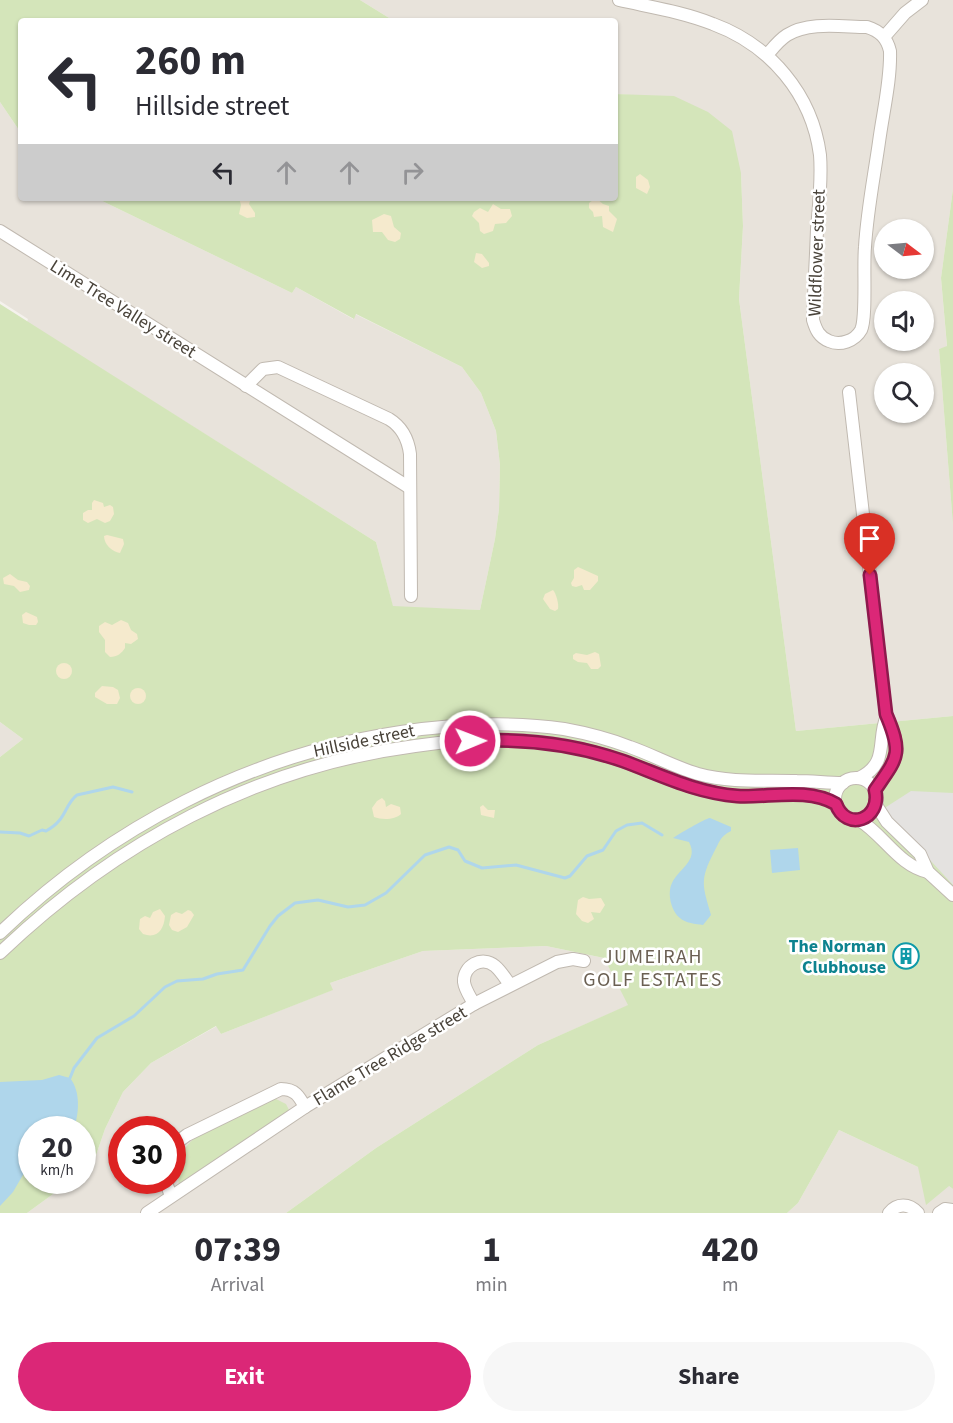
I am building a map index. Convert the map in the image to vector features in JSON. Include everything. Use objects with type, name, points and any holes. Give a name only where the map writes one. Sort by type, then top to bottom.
[{"type":"street","name":"Wildflower street","points":[[619,0],[713,24],[750,42],[767,55],[800,94],[813,125],[820,158],[813,320],[816,330],[823,338],[833,342],[843,343],[853,339],[860,331],[864,321],[867,225],[891,58],[888,43],[884,37]]},
{"type":"street","points":[[767,55],[787,35],[807,27],[867,27],[874,29],[884,37],[905,12],[922,0]]},
{"type":"street","name":"Lime Tree Valley street","points":[[0,231],[410,488]]},
{"type":"street","points":[[246,386],[263,369],[278,367],[389,418],[402,430],[409,445],[411,597]]},
{"type":"street","points":[[849,392],[887,716],[897,745],[894,764],[875,790]]},
{"type":"street","points":[[887,716],[883,725],[881,752],[884,763],[894,764]]},
{"type":"street","name":"Hillside street","points":[[0,933],[62,878],[108,845],[168,810],[209,789],[262,767],[369,737],[461,725],[542,727],[607,739],[673,765],[712,777],[745,781],[843,783],[859,778],[873,768],[881,752]]},
{"type":"street","points":[[369,737],[372,753]]},
{"type":"street","name":"Hillside street","points":[[0,954],[74,889],[122,854],[169,826],[217,802],[319,765],[372,753],[455,741],[541,742],[597,753],[686,785],[717,793],[745,796],[816,796],[836,804],[842,815],[859,820],[910,864],[928,872]]},
{"type":"street","points":[[881,752],[889,743],[897,745]]},
{"type":"street","points":[[859,778],[871,784],[875,790],[876,805],[887,822],[920,854],[928,872],[953,895]]},
{"type":"street","points":[[836,804],[836,792],[843,783]]},
{"type":"street","points":[[859,820],[869,815],[876,805]]},
{"type":"street","name":"Flame Tree Ridge street","points":[[147,1213],[305,1107],[474,1004],[562,960],[584,961]]},
{"type":"street","name":"Flame Tree Ridge street","points":[[474,1004],[464,981],[466,971],[474,964],[484,961],[494,965],[510,985]]},
{"type":"street","name":"Flame Tree Ridge street","points":[[186,1136],[282,1089],[293,1090],[305,1107]]},
{"type":"street","points":[[889,1213],[893,1208],[904,1205],[918,1213]]},
{"type":"street","points":[[939,1213],[945,1209],[953,1210]]},
{"type":"shaded area","points":[[360,0],[953,0],[953,189],[941,278],[947,347],[939,349],[953,525],[953,716],[796,731],[739,299],[743,226],[741,173],[629,95],[618,94],[618,18],[389,18]]},
{"type":"shaded area","points":[[0,102],[18,129],[18,201],[102,201],[292,293],[296,287],[353,319],[355,314],[462,367],[481,393],[496,431],[500,465],[499,509],[495,539],[480,610],[393,607],[376,542],[27,322],[28,319],[0,301]]},
{"type":"shaded area","points":[[0,722],[23,739],[0,757]]},
{"type":"shaded area","points":[[911,791],[953,793],[953,885],[883,809]]},
{"type":"shaded area","points":[[546,946],[604,958],[629,1005],[538,1045],[376,1148],[286,1213],[27,1213],[53,1194],[96,1194],[96,1155],[108,1123],[108,1194],[186,1194],[186,1116],[111,1116],[123,1092],[151,1063],[217,1026],[221,1034],[332,990],[330,983],[423,951]]},
{"type":"shaded area","points":[[839,1130],[918,1167],[949,1186],[953,1189],[953,1213],[787,1213],[798,1203]]},
{"type":"green space","points":[[0,0],[360,0],[389,18],[18,18],[18,129],[0,102]]},
{"type":"green space","name":"JUMEIRAH GOLF ESTATES","points":[[618,94],[674,96],[708,112],[732,131],[741,173],[743,226],[739,299],[796,731],[953,716],[953,1189],[949,1186],[926,1205],[918,1167],[839,1130],[798,1203],[787,1213],[286,1213],[376,1148],[538,1045],[628,1005],[604,958],[546,946],[423,951],[330,983],[333,990],[221,1034],[216,1026],[151,1063],[123,1092],[111,1116],[108,1116],[108,1123],[96,1155],[96,1116],[18,1116],[18,1194],[53,1194],[27,1213],[0,1213],[0,757],[23,739],[0,722],[0,304],[376,542],[393,606],[480,610],[495,539],[499,509],[500,465],[496,431],[481,393],[462,367],[356,314],[354,319],[296,287],[292,293],[102,201],[618,201]]},
{"type":"green space","points":[[953,189],[953,525],[939,349],[947,346],[941,278]]},
{"type":"green space","points":[[274,1098],[286,1104],[290,1112],[186,1183],[186,1147],[206,1130]]},
{"type":"sand","points":[[640,174],[648,180],[650,187],[647,194],[636,188],[636,177]]},
{"type":"sand","points":[[240,201],[250,201],[249,204],[255,217],[247,218],[239,214]]},
{"type":"sand","points":[[600,201],[609,206],[609,211],[617,219],[613,232],[603,227],[602,216],[594,217],[589,203]]},
{"type":"sand","points":[[493,204],[501,209],[510,209],[512,216],[506,223],[495,224],[493,231],[484,234],[480,231],[479,223],[472,216],[480,208],[488,212]]},
{"type":"sand","points":[[384,214],[391,216],[394,227],[401,233],[400,239],[395,242],[388,240],[382,232],[373,232],[372,220]]},
{"type":"sand","points":[[476,253],[482,254],[489,266],[482,268],[474,262]]},
{"type":"sand","points":[[94,500],[103,503],[104,507],[110,505],[113,507],[114,514],[110,521],[105,523],[97,519],[88,523],[83,520],[83,513],[92,510]]},
{"type":"sand","points":[[104,536],[123,539],[124,544],[120,553],[107,545]]},
{"type":"sand","points":[[578,567],[598,576],[598,581],[590,590],[584,590],[582,585],[572,586],[574,570]]},
{"type":"sand","points":[[10,574],[18,580],[27,582],[30,586],[29,590],[20,592],[14,586],[4,584],[3,578]]},
{"type":"sand","points":[[553,590],[558,604],[558,609],[555,611],[550,609],[543,599],[545,594]]},
{"type":"sand","points":[[26,612],[37,617],[36,625],[23,623],[22,615]]},
{"type":"sand","points":[[121,620],[128,623],[131,630],[137,634],[138,639],[131,644],[125,643],[125,648],[121,653],[110,657],[105,652],[105,640],[99,632],[99,626],[105,622],[112,625]]},
{"type":"sand","points":[[595,652],[599,654],[601,666],[598,669],[591,669],[587,663],[573,659],[576,653],[587,655]]},
{"type":"sand","points":[[61,663],[67,663],[72,671],[70,677],[61,679],[56,674],[56,668]]},
{"type":"sand","points":[[102,686],[118,690],[120,698],[117,704],[107,704],[95,697],[95,693]]},
{"type":"sand","points":[[135,688],[141,688],[146,696],[144,702],[135,704],[130,699],[130,693]]},
{"type":"sand","points":[[382,798],[386,807],[391,804],[400,807],[401,814],[388,819],[374,817],[372,808]]},
{"type":"sand","points":[[483,805],[488,810],[495,810],[494,818],[481,815],[480,807]]},
{"type":"sand","points":[[583,897],[601,898],[605,905],[600,913],[591,912],[594,919],[588,923],[582,921],[576,914],[578,900]]},
{"type":"sand","points":[[160,909],[165,916],[159,932],[152,935],[143,934],[139,929],[140,919],[145,916],[150,918],[153,912]]},
{"type":"sand","points":[[188,910],[194,915],[187,927],[178,932],[172,930],[169,925],[171,915],[176,912],[182,914]]},
{"type":"water","points":[[710,818],[731,827],[731,831],[720,840],[706,870],[704,890],[711,915],[703,925],[682,920],[672,906],[670,892],[672,883],[692,854],[689,842],[673,838]]},
{"type":"water","points":[[798,848],[800,870],[772,873],[770,850]]},
{"type":"water","points":[[59,1075],[70,1078],[76,1090],[77,1116],[18,1116],[18,1183],[0,1206],[0,1082],[42,1080]]},
{"type":"waterway","points":[[0,832],[29,836],[42,830],[46,831],[58,822],[77,795],[113,787],[132,792]]},
{"type":"waterway","points":[[70,1078],[74,1068],[97,1038],[134,1016],[165,987],[177,981],[203,979],[217,974],[243,970],[270,926],[278,916],[295,903],[318,900],[348,907],[365,905],[386,893],[425,855],[449,847],[458,850],[465,861],[482,868],[516,865],[565,878],[570,876],[587,856],[603,850],[616,831],[627,825],[642,823],[662,835]]},
{"type":"place","name":"The Norman Clubhouse","points":[[906,956]]},
{"type":"district","name":"JUMEIRAH GOLF ESTATES","points":[[653,968]]},
{"type":"route","points":[[470,741],[512,740],[569,746],[624,761],[675,782],[708,791],[745,796],[809,795],[823,797],[836,804],[839,812],[846,818],[855,820],[864,818],[873,811],[877,798],[875,790],[894,764],[898,750],[893,728],[886,714],[870,575]]}]
